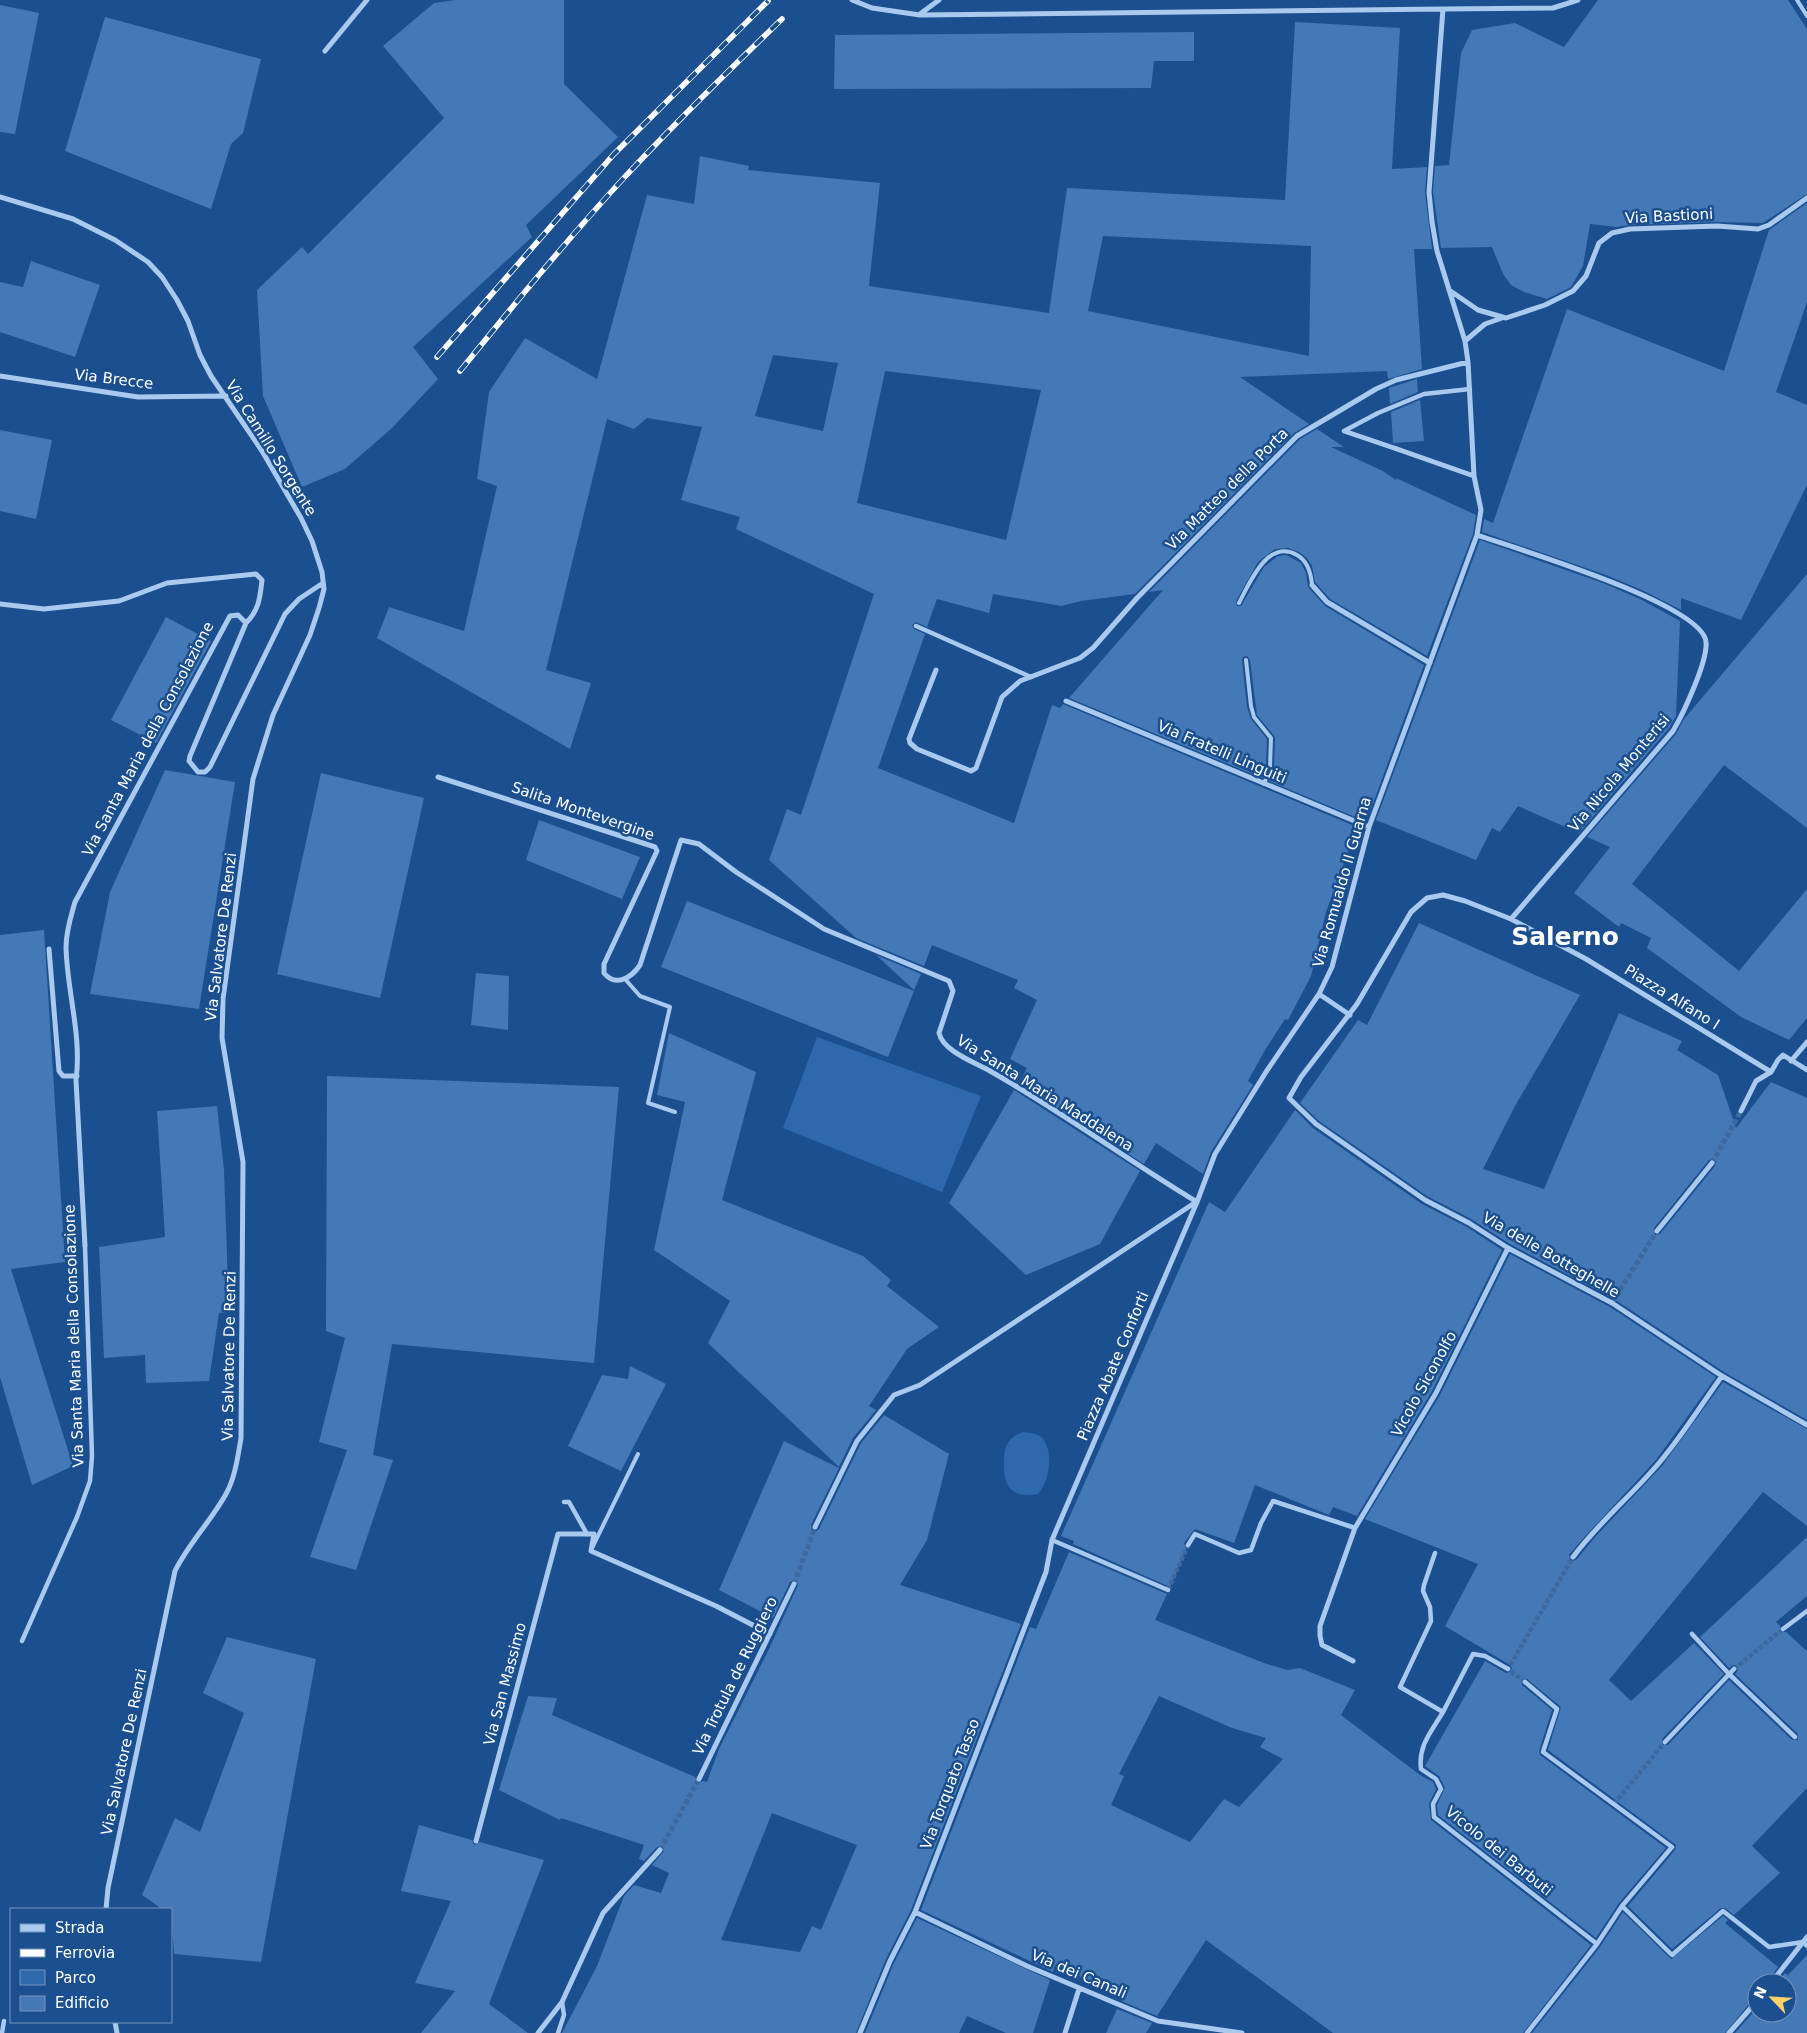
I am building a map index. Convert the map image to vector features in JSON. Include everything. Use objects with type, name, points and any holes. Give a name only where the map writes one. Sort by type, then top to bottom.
[{"type":"street","points":[[326,51],[367,0]]},
{"type":"street","points":[[852,0],[872,8],[920,15],[1553,8],[1578,0]]},
{"type":"street","points":[[920,15],[939,0]]},
{"type":"street","points":[[1470,8],[1473,0]]},
{"type":"street","points":[[1443,9],[1429,192],[1432,222],[1448,289],[1465,341],[1470,389],[1474,476],[1344,430],[1378,413],[1424,394],[1470,389]]},
{"type":"street","name":"Via Camillo Sorgente","points":[[0,197],[73,219],[115,240],[148,262],[162,277],[188,321],[200,355],[262,452],[301,518],[317,556],[323,583],[323,595],[310,635],[273,715],[254,779],[249,812]]},
{"type":"street","name":"Via Bastioni","points":[[1465,341],[1485,324],[1559,300],[1579,285],[1588,271],[1599,243],[1612,234],[1630,229],[1717,226],[1758,229],[1769,225],[1807,198]]},
{"type":"street","points":[[1448,289],[1478,310],[1506,318]]},
{"type":"street","name":"Via Matteo della Porta","points":[[936,670],[909,739],[910,743],[917,749],[970,771],[976,768],[1002,697],[1020,681],[1080,658],[1092,648],[1136,598],[1296,436],[1376,389],[1396,380],[1468,362]]},
{"type":"street","name":"Via Brecce","points":[[0,376],[138,397],[226,396]]},
{"type":"street","name":"Via Romualdo II Guarna","points":[[1197,1202],[1215,1154],[1266,1072],[1318,994],[1332,967],[1369,828],[1476,535],[1481,510],[1474,476]]},
{"type":"street","name":"Via Nicola Monterisi","points":[[1476,535],[1619,585],[1669,607],[1700,629],[1706,642],[1704,656],[1685,711],[1674,731],[1511,919]]},
{"type":"street","points":[[0,604],[44,609],[119,601],[167,583],[256,574],[262,580],[261,596],[256,612],[246,623],[190,756],[189,761],[198,772],[205,772],[210,768],[285,614],[299,599],[323,583]]},
{"type":"street","points":[[1312,585],[1327,602],[1430,663]]},
{"type":"street","name":"Via Santa Maria della Consolazione","points":[[22,1641],[68,1540],[90,1482],[92,1456],[77,1076],[78,1055],[66,946],[69,922],[75,902],[224,623],[230,616],[234,615],[243,618],[246,623]]},
{"type":"street","points":[[916,626],[1032,678]]},
{"type":"street","name":"Via Fratelli Linguiti","points":[[1066,701],[1369,828]]},
{"type":"street","name":"Salita Montevergine","points":[[438,777],[655,847],[657,851],[604,964],[606,976],[612,979],[625,979]]},
{"type":"street","name":"Via Salvatore De Renzi","points":[[106,1908],[108,1888],[175,1571],[182,1555],[227,1492],[241,1438],[243,1162],[222,1038],[222,1028],[223,999],[249,812]]},
{"type":"street","name":"Via Santa Maria Maddalena","points":[[625,979],[636,972],[640,965],[681,840],[699,844],[736,872],[824,929],[949,981],[953,991],[939,1033],[945,1044],[1071,1121],[1197,1202]]},
{"type":"street","name":"Piazza Alfano I","points":[[1350,1015],[1411,912],[1427,898],[1443,896],[1455,898],[1511,919],[1586,959],[1772,1072]]},
{"type":"street","points":[[49,949],[59,1071],[62,1076],[77,1076]]},
{"type":"street","points":[[1318,994],[1350,1015]]},
{"type":"street","name":"Via delle Botteghelle","points":[[1350,1015],[1301,1077],[1289,1098],[1316,1124],[1425,1200],[1470,1223],[1508,1248],[1612,1303],[1722,1376],[1807,1424]]},
{"type":"street","points":[[1791,1060],[1807,1042]]},
{"type":"street","points":[[1741,1111],[1756,1081],[1772,1072],[1783,1055],[1807,1070]]},
{"type":"street","points":[[1657,1231],[1712,1163]]},
{"type":"street","points":[[814,1527],[857,1441],[894,1395],[920,1385],[1197,1202]]},
{"type":"street","name":"Piazza Abate Conforti","points":[[1052,1540],[1197,1202]]},
{"type":"street","name":"Vicolo Siconolfo","points":[[1354,1660],[1322,1645],[1320,1626],[1355,1528],[1436,1393],[1508,1248]]},
{"type":"street","points":[[1573,1556],[1590,1533],[1634,1491],[1660,1462],[1722,1376]]},
{"type":"street","points":[[1188,1546],[1195,1534],[1240,1553],[1251,1550],[1261,1523],[1273,1500],[1355,1528]]},
{"type":"street","points":[[564,1502],[569,1502],[587,1534],[594,1534],[591,1550],[716,1606],[770,1634]]},
{"type":"street","name":"Via San Massimo","points":[[476,1841],[558,1534],[587,1534]]},
{"type":"street","points":[[1052,1540],[1168,1590]]},
{"type":"street","name":"Via Torquato Tasso","points":[[860,2033],[890,1961],[915,1912],[1046,1572],[1052,1540]]},
{"type":"street","points":[[1435,1553],[1424,1585],[1424,1591],[1430,1607],[1431,1621],[1400,1687],[1443,1712]]},
{"type":"street","name":"Via Trotula de Ruggiero","points":[[699,1779],[794,1584]]},
{"type":"street","points":[[1783,1629],[1807,1611]]},
{"type":"street","points":[[1692,1634],[1729,1674],[1795,1737]]},
{"type":"street","name":"Vicolo dei Barbuti","points":[[1508,1669],[1485,1656],[1474,1654],[1443,1712],[1422,1746],[1419,1757],[1421,1769],[1436,1779],[1441,1788],[1433,1804],[1434,1817],[1597,1944]]},
{"type":"street","points":[[1665,1742],[1734,1669]]},
{"type":"street","points":[[1525,1682],[1557,1709],[1543,1752],[1672,1847],[1622,1906],[1597,1944],[1527,2033]]},
{"type":"street","points":[[538,2033],[562,2002],[603,1913],[660,1850]]},
{"type":"street","points":[[1622,1906],[1672,1955],[1723,1911],[1769,1947],[1805,1944]]},
{"type":"street","name":"Via dei Canali","points":[[915,1912],[1027,1966],[1158,2021],[1242,2033]]},
{"type":"street","points":[[1780,1973],[1805,1944],[1807,1937]]},
{"type":"street","points":[[1065,2033],[1079,1989]]},
{"type":"street","points":[[558,2033],[564,2015],[562,2002]]},
{"type":"street","points":[[1729,2033],[1747,2012]]},
{"type":"street","points":[[2,2033],[4,2021]]},
{"type":"lane","points":[[1796,0],[1807,16]]},
{"type":"lane","points":[[1239,603],[1259,568],[1276,551],[1288,550],[1302,558],[1310,572],[1312,585]]},
{"type":"lane","points":[[1246,660],[1254,717],[1271,738],[1270,768],[1264,784]]},
{"type":"lane","points":[[625,979],[640,996],[670,1007],[648,1103],[675,1112]]},
{"type":"lane","points":[[591,1550],[638,1454]]},
{"type":"green space","points":[[817,1037],[981,1096],[942,1192],[783,1128]]},
{"type":"green space","points":[[1024,1432],[1033,1433],[1041,1437],[1049,1454],[1049,1469],[1045,1483],[1038,1494],[1029,1495],[1015,1492],[1010,1489],[1005,1477],[1004,1458],[1006,1446],[1018,1434]]},
{"type":"building","points":[[456,0],[564,0],[564,84],[618,137],[526,225],[532,237],[413,347],[438,379],[392,428],[345,469],[302,487],[263,396],[257,290],[302,247],[308,254],[444,118],[383,46],[434,3]]},
{"type":"building","points":[[1598,0],[1788,0],[1807,29],[1807,194],[1763,223],[1717,222],[1616,227],[1590,224],[1583,266],[1571,287],[1547,299],[1524,292],[1511,285],[1503,274],[1492,247],[1441,248],[1433,192],[1435,166],[1449,165],[1461,53],[1472,30],[1515,23],[1564,47]]},
{"type":"building","points":[[0,5],[39,13],[15,134],[0,132]]},
{"type":"building","points":[[105,17],[261,59],[243,133],[231,144],[211,209],[65,151]]},
{"type":"building","points":[[1295,22],[1400,28],[1392,169],[1427,167],[1425,192],[1432,249],[1414,249],[1422,369],[1388,379],[1387,371],[1240,377],[1309,424],[1294,433],[1135,594],[1081,601],[1061,606],[993,594],[989,613],[937,599],[927,627],[916,622],[912,625],[914,629],[925,634],[878,768],[1014,823],[1052,705],[1060,708],[1063,704],[1357,827],[1326,912],[1311,976],[1288,1020],[1285,1019],[1248,1081],[1253,1085],[1211,1152],[1203,1174],[1156,1143],[1144,1164],[1019,1083],[1027,1068],[1010,1059],[1037,1000],[1014,988],[1018,980],[932,945],[924,966],[856,938],[769,860],[787,809],[801,815],[874,594],[736,529],[740,517],[681,500],[702,427],[647,418],[634,429],[607,419],[546,670],[591,683],[570,749],[377,638],[389,607],[464,631],[497,486],[477,479],[489,392],[525,338],[597,379],[647,195],[694,204],[700,156],[749,166],[748,170],[880,183],[869,286],[1049,313],[1067,188],[1285,200]],"holes":[[[1103,236],[1311,246],[1309,356],[1088,311]],[[773,355],[838,363],[823,431],[755,416]],[[885,371],[1041,390],[1006,540],[857,503]]]},
{"type":"building","points":[[1194,32],[1194,61],[1154,61],[1151,88],[834,89],[835,35]]},
{"type":"building","points":[[1807,203],[1807,302],[1776,392],[1807,405],[1807,485],[1741,620],[1681,598],[1681,610],[1644,591],[1606,575],[1482,532],[1484,519],[1493,523],[1567,309],[1724,371],[1769,230]]},
{"type":"building","points":[[31,261],[100,285],[75,357],[0,332],[0,282],[23,287]]},
{"type":"building","points":[[1417,379],[1418,392],[1390,404],[1389,388]]},
{"type":"building","points":[[1420,400],[1424,441],[1393,443],[1391,412]]},
{"type":"building","points":[[1317,429],[1344,447],[1331,447],[1383,471],[1396,480],[1396,478],[1476,515],[1473,534],[1427,656],[1330,599],[1315,582],[1312,566],[1307,558],[1299,552],[1288,548],[1275,549],[1258,562],[1236,601],[1237,606],[1241,606],[1264,567],[1278,556],[1286,555],[1301,563],[1306,573],[1308,587],[1325,606],[1424,665],[1368,817],[1362,814],[1360,819],[1269,781],[1274,768],[1275,737],[1257,715],[1250,660],[1247,656],[1243,657],[1242,660],[1247,707],[1251,719],[1267,739],[1266,767],[1262,778],[1069,698],[1163,590],[1149,592],[1300,439]]},
{"type":"building","points":[[0,430],[52,440],[36,519],[0,511]]},
{"type":"building","points":[[1480,540],[1603,583],[1640,599],[1680,621],[1676,716],[1669,728],[1579,833],[1518,806],[1500,832],[1492,828],[1476,860],[1376,820]]},
{"type":"building","points":[[1807,574],[1807,828],[1724,765],[1632,884],[1739,971],[1807,889],[1807,1018],[1789,1040],[1741,1017],[1647,948],[1651,938],[1621,923],[1619,927],[1574,893],[1610,847],[1587,837],[1676,734],[1684,719]]},
{"type":"building","points":[[166,617],[211,641],[156,743],[111,720]]},
{"type":"building","points":[[165,770],[235,782],[199,1009],[90,994],[110,892]]},
{"type":"building","points":[[321,773],[424,798],[380,998],[277,974]]},
{"type":"building","points":[[539,820],[640,857],[622,899],[526,860]]},
{"type":"building","points":[[687,901],[914,991],[888,1057],[661,967]]},
{"type":"building","points":[[1419,923],[1580,995],[1515,1106],[1483,1169],[1544,1189],[1619,1013],[1682,1041],[1677,1050],[1718,1075],[1736,1128],[1771,1082],[1807,1098],[1807,1420],[1724,1372],[1614,1299],[1510,1244],[1471,1219],[1427,1196],[1319,1121],[1300,1103],[1358,1020],[1367,1025]],"holes":[[[1709,1160],[1716,1161],[1715,1166],[1660,1234],[1655,1235],[1654,1228]]]},
{"type":"building","points":[[44,930],[65,1262],[11,1269],[73,1466],[32,1485],[0,1377],[0,935]]},
{"type":"building","points":[[876,955],[921,974],[914,990]]},
{"type":"building","points":[[476,973],[509,976],[508,1030],[471,1025]]},
{"type":"building","points":[[669,1033],[756,1072],[722,1200],[863,1256],[891,1280],[887,1286],[939,1327],[907,1349],[869,1406],[876,1410],[853,1438],[839,1467],[708,1343],[730,1301],[654,1250],[685,1102],[657,1095]]},
{"type":"building","points":[[327,1076],[619,1087],[594,1363],[392,1344],[373,1455],[393,1460],[356,1570],[310,1557],[347,1450],[319,1442],[345,1338],[326,1331]]},
{"type":"building","points":[[1014,1090],[1140,1171],[1100,1244],[1026,1275],[949,1203]]},
{"type":"building","points":[[217,1106],[224,1170],[229,1312],[219,1313],[209,1381],[146,1383],[145,1355],[104,1358],[99,1247],[165,1237],[157,1111]]},
{"type":"building","points":[[1295,1110],[1313,1128],[1422,1204],[1467,1227],[1502,1250],[1432,1391],[1357,1516],[1333,1507],[1329,1515],[1255,1485],[1234,1543],[1195,1529],[1184,1543],[1186,1549],[1170,1587],[1073,1544],[1074,1541],[1061,1536],[1209,1202],[1225,1212]]},
{"type":"building","points":[[1510,1254],[1610,1307],[1716,1377],[1656,1460],[1569,1555],[1571,1561],[1576,1560],[1662,1466],[1723,1382],[1807,1429],[1807,1526],[1763,1492],[1609,1680],[1631,1701],[1694,1643],[1724,1674],[1662,1739],[1663,1745],[1668,1745],[1729,1680],[1792,1740],[1798,1740],[1798,1734],[1735,1674],[1738,1670],[1737,1666],[1733,1665],[1729,1668],[1700,1637],[1807,1537],[1807,1596],[1776,1622],[1780,1626],[1780,1632],[1786,1632],[1807,1651],[1807,1788],[1752,1846],[1780,1873],[1734,1915],[1725,1908],[1721,1908],[1672,1949],[1628,1906],[1675,1850],[1676,1845],[1548,1750],[1561,1707],[1527,1679],[1522,1680],[1522,1685],[1552,1710],[1539,1751],[1540,1755],[1666,1848],[1619,1903],[1596,1938],[1438,1815],[1437,1805],[1445,1788],[1439,1776],[1425,1766],[1485,1661],[1506,1673],[1510,1672],[1512,1668],[1445,1626],[1478,1564],[1365,1519],[1440,1395]]},
{"type":"building","points":[[630,1366],[666,1384],[621,1471],[568,1446],[602,1375],[628,1379]]},
{"type":"building","points":[[884,1415],[949,1454],[927,1540],[900,1585],[1021,1624],[911,1910],[886,1959],[856,2033],[562,2033],[597,1966],[624,1896],[634,1885],[661,1893],[669,1873],[652,1865],[664,1851],[661,1846],[657,1847],[644,1861],[639,1859],[644,1845],[561,1818],[560,1820],[499,1790],[528,1696],[557,1698],[552,1715],[695,1777],[698,1783],[707,1782],[719,1749],[769,1649],[798,1585],[796,1580],[790,1582],[773,1618],[719,1590],[784,1441],[839,1468],[811,1525],[812,1530],[816,1531],[819,1529],[861,1443]],"holes":[[[772,1813],[857,1845],[821,1930],[812,1926],[800,1952],[721,1940]]]},
{"type":"building","points":[[1069,1552],[1167,1594],[1155,1620],[1264,1663],[1287,1670],[1300,1668],[1355,1690],[1341,1715],[1420,1775],[1433,1782],[1436,1789],[1429,1804],[1431,1820],[1591,1945],[1523,2033],[1333,2033],[1206,1940],[1157,2016],[1121,2001],[1123,1996],[1055,1965],[1053,1972],[921,1910],[1030,1627],[1036,1629]],"holes":[[[1159,1696],[1232,1728],[1266,1738],[1260,1747],[1283,1759],[1239,1807],[1224,1799],[1190,1842],[1111,1805],[1124,1776],[1119,1774]]]},
{"type":"building","points":[[227,1637],[316,1659],[261,1962],[174,1954],[172,1908],[161,1908],[142,1895],[175,1818],[200,1832],[244,1713],[203,1693]]},
{"type":"building","points":[[419,1825],[472,1840],[474,1845],[480,1842],[544,1860],[489,2004],[528,2033],[421,2033],[455,1991],[415,1983],[451,1901],[401,1891]]},
{"type":"building","points":[[1623,1912],[1671,1959],[1723,1916],[1728,1920],[1725,1923],[1778,1967],[1774,1973],[1747,1973],[1747,2006],[1725,2033],[1532,2033],[1600,1947]]},
{"type":"building","points":[[917,1918],[1050,1980],[1033,2033],[1006,2033],[967,2016],[959,2033],[865,2033],[894,1963]]},
{"type":"building","points":[[1807,1955],[1807,2033],[1735,2033],[1747,2019],[1747,2023],[1797,2023],[1797,1973],[1790,1973]]},
{"type":"building","points":[[1117,2009],[1152,2023],[1146,2033],[1106,2033]]},
{"type":"tunnel","points":[[1712,1163],[1741,1111]]},
{"type":"tunnel","points":[[1612,1303],[1657,1231]]},
{"type":"tunnel","points":[[794,1584],[815,1527]]},
{"type":"tunnel","points":[[1168,1590],[1188,1545]]},
{"type":"tunnel","points":[[1525,1682],[1508,1669],[1573,1557]]},
{"type":"tunnel","points":[[1734,1669],[1783,1629]]},
{"type":"tunnel","points":[[1614,1804],[1665,1742]]},
{"type":"tunnel","points":[[660,1850],[699,1779]]},
{"type":"railway","points":[[437,357],[614,154],[768,1]]},
{"type":"railway","points":[[460,371],[622,180],[700,99],[782,19]]},
{"type":"district","name":"Salerno","points":[[1565,936]]}]
